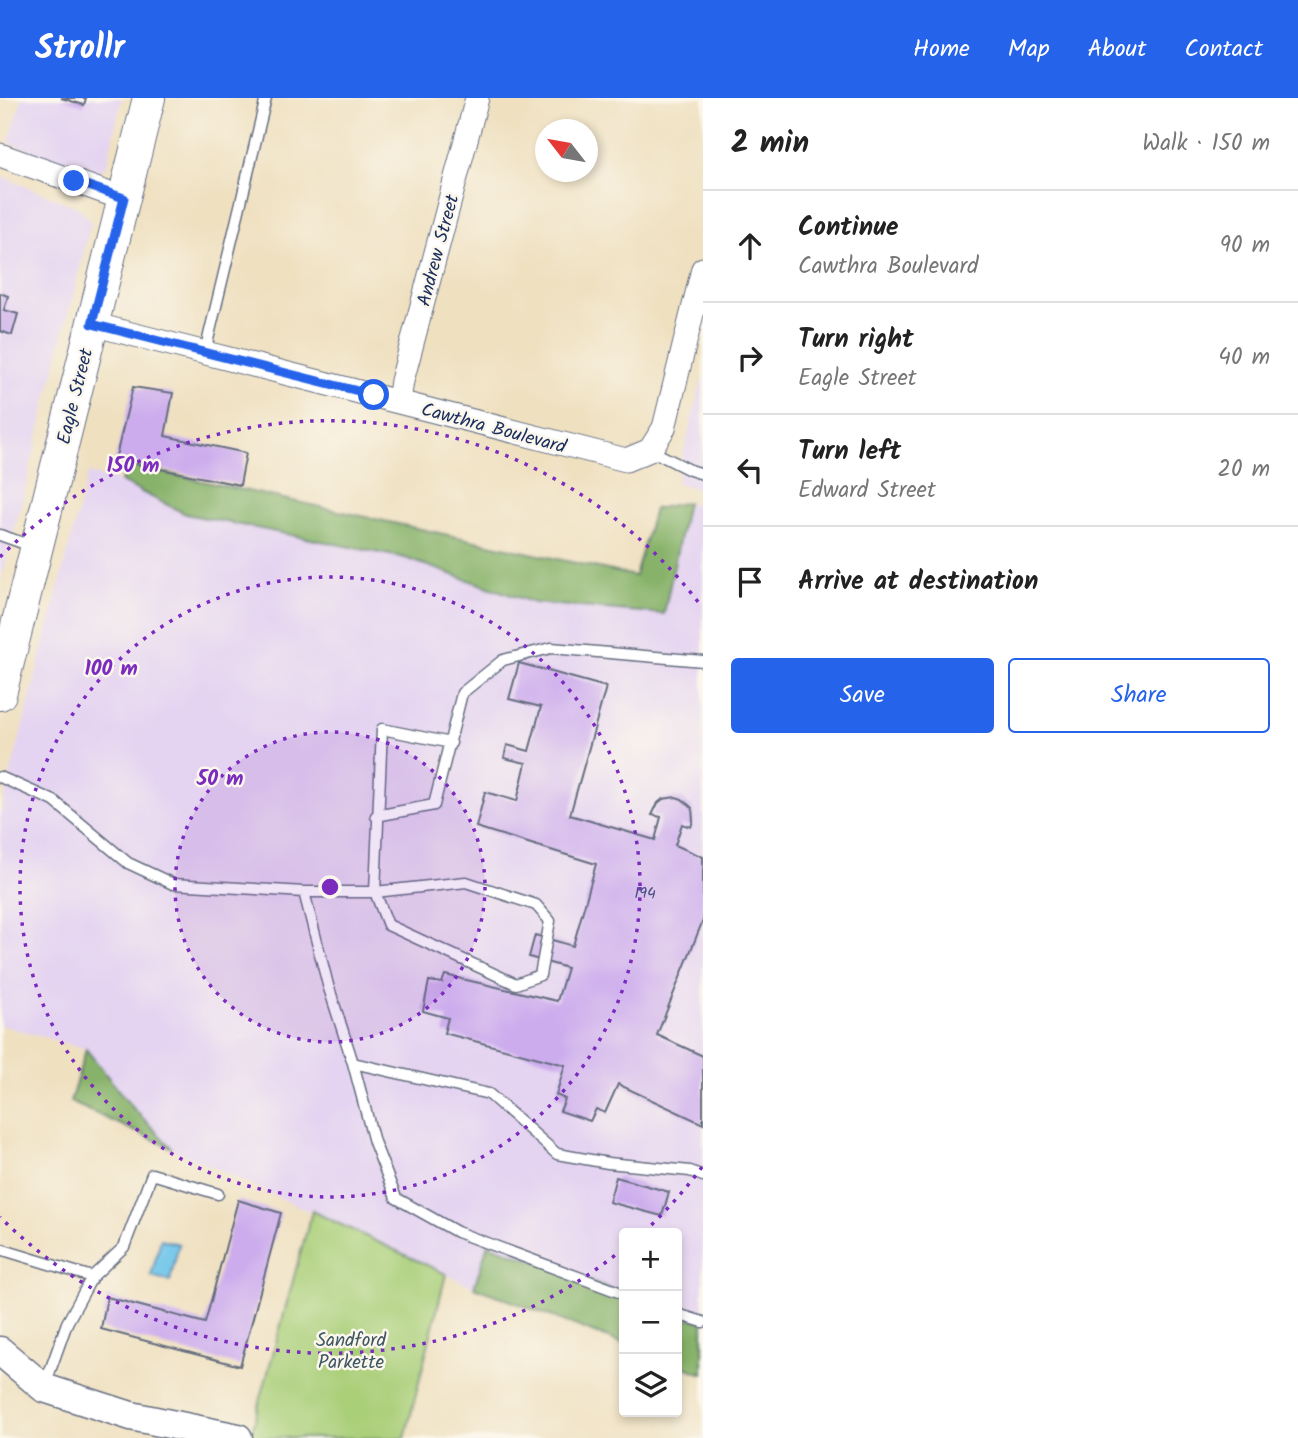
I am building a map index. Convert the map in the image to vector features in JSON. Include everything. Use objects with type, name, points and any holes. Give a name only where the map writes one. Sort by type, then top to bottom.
[{"type":"main road","name":"Eagle Street","points":[[0,694],[149,98]]},
{"type":"street","name":"Andrew Street","points":[[399,401],[477,98]]},
{"type":"street","points":[[0,155],[124,198]]},
{"type":"street","points":[[650,450],[664,428],[703,269]]},
{"type":"street","name":"Cawthra Boulevard","points":[[92,324],[617,458],[626,460],[650,450]]},
{"type":"street","points":[[0,1351],[44,1388],[131,1416],[238,1438]]},
{"type":"lane","points":[[205,352],[266,98]]},
{"type":"lane","points":[[650,450],[703,474]]},
{"type":"lane","points":[[0,535],[35,547]]},
{"type":"lane","points":[[376,816],[434,804],[462,692],[503,660],[551,648],[703,661]]},
{"type":"lane","points":[[0,777],[54,801],[128,863],[173,884],[304,892],[374,891],[466,882],[536,905],[550,921],[540,975],[516,984],[388,925],[374,891],[382,729],[451,743]]},
{"type":"lane","points":[[304,892],[374,1142],[396,1198],[457,1232],[619,1292]]},
{"type":"lane","points":[[354,1063],[489,1094],[557,1154],[608,1163],[690,1171],[703,1176]]},
{"type":"lane","points":[[44,1388],[67,1323],[92,1277],[124,1247],[152,1174],[218,1194]]},
{"type":"lane","points":[[0,1249],[92,1277]]},
{"type":"lane","points":[[682,1316],[703,1322]]},
{"type":"shaded area","points":[[22,98],[122,98],[106,168],[90,173],[9,143]]},
{"type":"shaded area","points":[[0,176],[79,208],[91,222],[0,581]]},
{"type":"shaded area","points":[[703,376],[703,490],[676,483]]},
{"type":"shaded area","points":[[88,473],[121,482],[186,514],[405,558],[534,603],[664,614],[687,502],[703,506],[703,1374],[682,1366],[682,1228],[619,1228],[619,1342],[474,1287],[125,1127],[86,1049],[0,1025],[0,815]]},
{"type":"green space","points":[[125,464],[635,576],[654,509],[687,502],[664,614],[534,603],[405,558],[186,514],[121,482]]},
{"type":"green space","points":[[86,1049],[131,1106],[172,1148],[70,1102]]},
{"type":"green space","name":"Sandford Parkette","points":[[312,1211],[446,1274],[405,1438],[250,1438]]},
{"type":"green space","points":[[488,1244],[619,1292],[619,1342],[474,1287]]},
{"type":"green space","points":[[682,1316],[703,1322],[703,1374],[682,1366]]},
{"type":"water","points":[[161,1239],[179,1244],[170,1281],[151,1276]]},
{"type":"building","points":[[61,98],[86,98],[84,105]]},
{"type":"building","points":[[0,293],[8,296],[4,310],[18,314],[12,335],[0,331]]},
{"type":"building","points":[[133,387],[173,393],[165,436],[246,453],[240,485],[115,460]]},
{"type":"building","points":[[519,663],[606,687],[570,815],[655,840],[661,817],[652,815],[658,803],[663,799],[676,797],[692,808],[691,827],[682,824],[675,845],[703,857],[703,920],[657,1035],[703,1056],[703,1124],[618,1084],[605,1113],[596,1109],[590,1121],[560,1111],[565,1099],[556,1095],[565,1065],[444,1033],[448,1018],[423,1011],[429,981],[442,983],[445,975],[557,1001],[567,968],[529,957],[535,935],[573,946],[596,864],[476,827],[485,792],[517,801],[526,763],[504,758],[507,745],[529,751],[541,707],[509,699]]},
{"type":"building","points":[[616,1177],[669,1192],[662,1216],[609,1202]]},
{"type":"building","points":[[238,1200],[281,1213],[240,1366],[101,1329],[107,1297],[205,1323]]},
{"type":"route","points":[[74,181],[124,198],[92,324],[374,395]]}]
